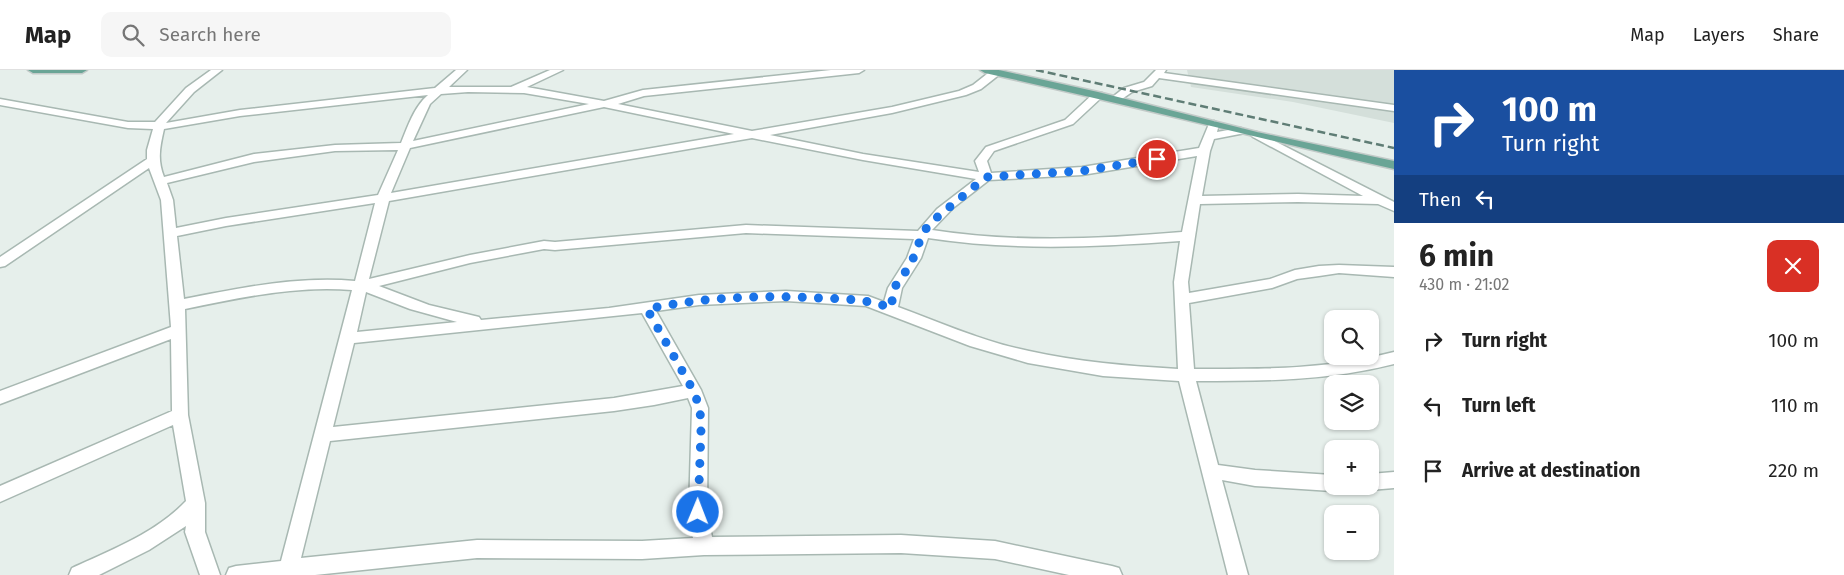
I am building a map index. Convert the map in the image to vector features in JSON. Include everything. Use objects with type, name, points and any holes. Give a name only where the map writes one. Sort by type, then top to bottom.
[{"type":"main road","points":[[33,70],[82,70]]},
{"type":"main road","points":[[990,71],[1115,99],[1209,137]]},
{"type":"main road","points":[[1242,131],[1394,165]]},
{"type":"street","points":[[210,575],[195,532],[196,503],[180,415],[178,305],[167,200],[153,160],[153,150],[161,121],[190,90],[217,70]]},
{"type":"street","points":[[287,573],[383,198],[404,146],[426,102],[436,91],[462,70]]},
{"type":"street","points":[[512,90],[558,70]]},
{"type":"street","points":[[161,180],[254,158],[335,148],[404,146],[605,104],[643,94],[858,70]]},
{"type":"street","points":[[170,233],[892,110],[962,93],[977,87],[990,71]]},
{"type":"street","points":[[1115,99],[1128,90],[1148,84],[1160,72],[1394,108]]},
{"type":"street","points":[[0,102],[128,125],[170,126],[240,113],[436,91],[512,90],[605,104],[863,157],[986,177],[1082,171],[1209,137],[1242,131]]},
{"type":"street","points":[[986,177],[981,161],[990,150],[1069,122],[1098,95]]},
{"type":"street","points":[[1257,135],[1394,207]]},
{"type":"street","points":[[1209,137],[1187,236],[1181,282],[1186,375],[1238,575]]},
{"type":"street","points":[[0,263],[153,160]]},
{"type":"street","points":[[891,308],[894,288],[911,264],[922,234],[940,214],[986,177]]},
{"type":"street","points":[[1194,200],[1298,198],[1381,200]]},
{"type":"street","points":[[178,305],[244,293],[287,288],[317,285],[362,286],[470,259],[544,245],[555,246],[746,229],[922,234],[969,240],[1051,244],[1133,241],[1187,236]]},
{"type":"street","points":[[1182,299],[1272,283],[1295,275],[1319,271],[1339,269],[1394,272]]},
{"type":"street","points":[[362,286],[446,315],[490,324]]},
{"type":"street","points":[[348,338],[647,309],[699,300],[786,296],[868,301],[891,308],[930,326],[966,339],[1028,357],[1089,368],[1186,375],[1287,375],[1367,365],[1394,358]]},
{"type":"street","points":[[647,309],[693,390],[700,408],[698,512],[704,546]]},
{"type":"street","points":[[0,398],[178,330]]},
{"type":"street","points":[[323,436],[598,407],[659,398],[693,390]]},
{"type":"street","points":[[0,494],[180,415]]},
{"type":"street","points":[[1211,471],[1255,478],[1324,482]]},
{"type":"street","points":[[1379,481],[1394,480]]},
{"type":"street","points":[[79,575],[164,531],[184,517],[196,503]]},
{"type":"street","points":[[236,575],[287,573],[409,555],[476,549],[642,550],[704,546],[901,544],[995,550],[1048,568],[1112,575]]},
{"type":"shaded area","points":[[1187,70],[1394,70],[1394,123],[1293,102],[1191,87]]},
{"type":"railway","points":[[1036,70],[1394,148]]},
{"type":"route","points":[[698,512],[700,408],[693,390],[647,309],[699,300],[786,296],[868,301],[891,308],[894,288],[900,276],[911,264],[922,235],[929,224],[986,177],[1082,171],[1157,159]]}]
